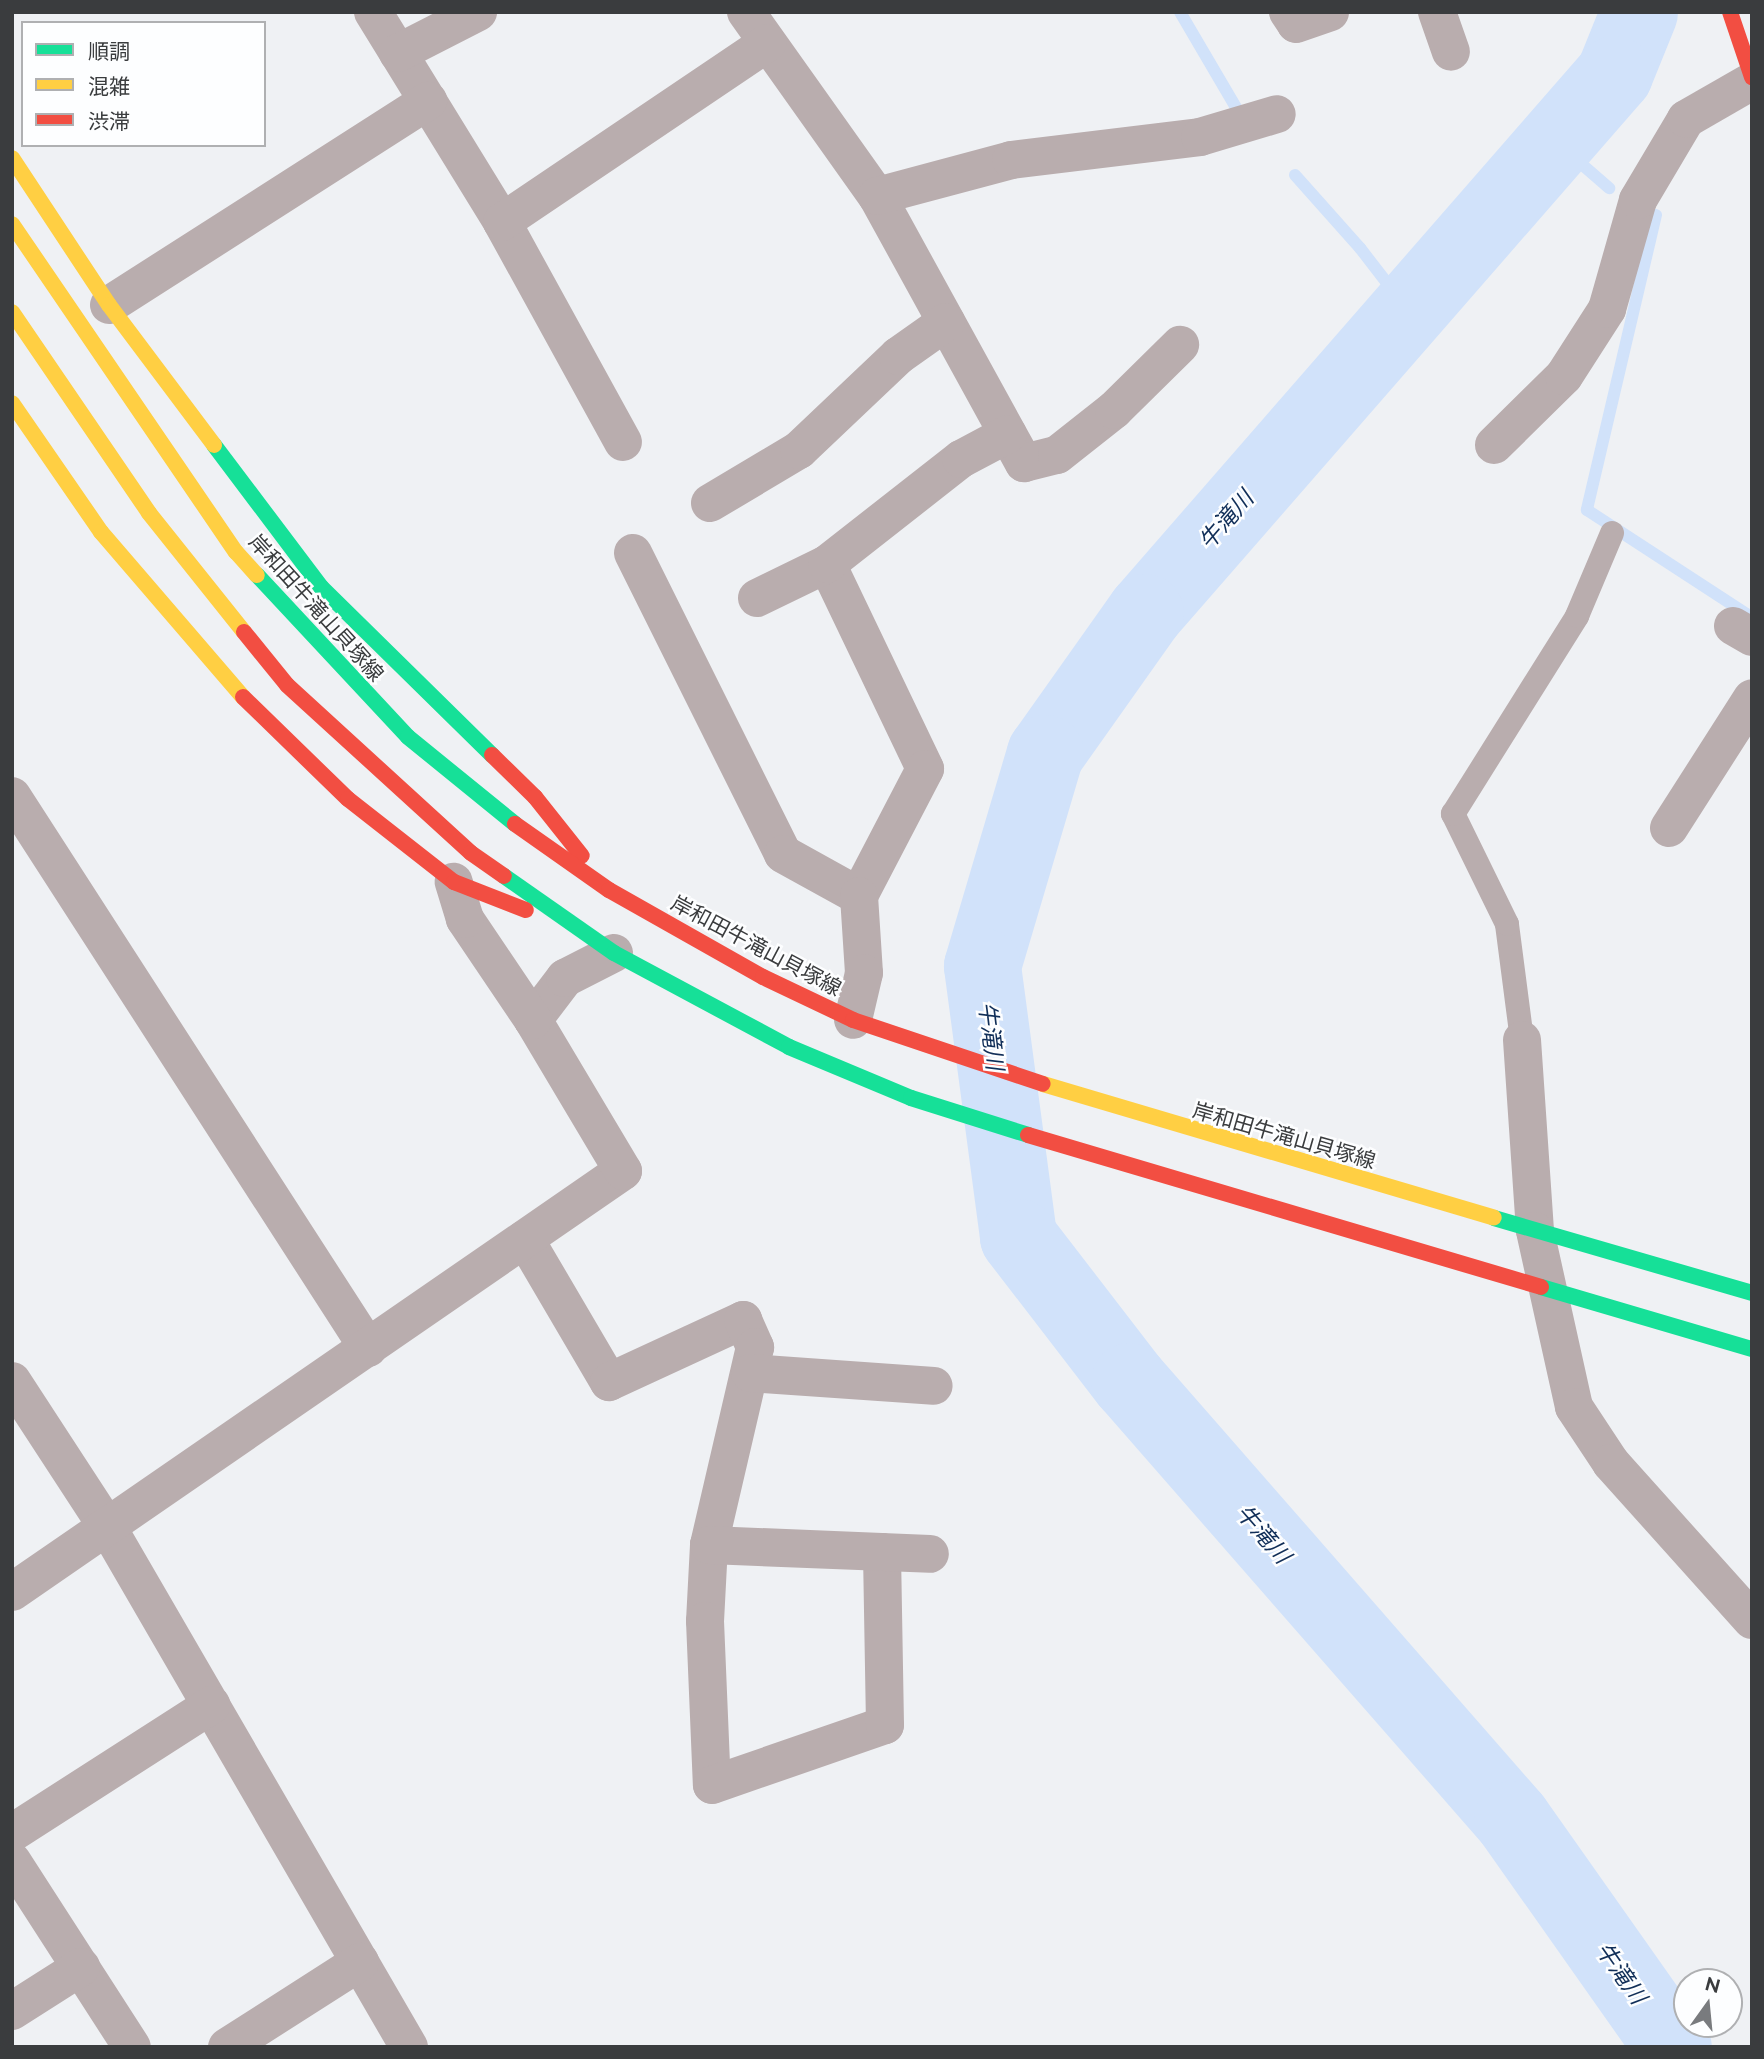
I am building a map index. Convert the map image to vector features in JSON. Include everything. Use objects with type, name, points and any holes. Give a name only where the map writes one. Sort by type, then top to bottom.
[{"type":"main road","points":[[1730,12],[1752,79]]},
{"type":"main road","points":[[12,158],[109,305],[321,587],[535,797],[609,890]]},
{"type":"main road","name":"岸和田牛滝山貝塚線","points":[[12,224],[236,552],[408,737],[493,809],[609,890],[763,977],[853,1020],[906,1039],[1134,1114],[1752,1293]]},
{"type":"main road","points":[[12,312],[149,513],[287,685],[471,853],[614,953],[789,1047],[911,1098],[1140,1170],[1752,1349]]},
{"type":"main road","points":[[12,403],[102,532],[227,682],[348,799],[454,882],[577,929]]},
{"type":"street","points":[[373,12],[502,222],[624,442]]},
{"type":"street","points":[[398,53],[478,12]]},
{"type":"street","points":[[746,12],[877,196],[1024,463],[1057,455],[1114,410],[1180,345]]},
{"type":"street","points":[[1288,12],[1296,24],[1330,12]]},
{"type":"street","points":[[1437,12],[1451,52]]},
{"type":"street","points":[[502,222],[768,43]]},
{"type":"street","points":[[1494,445],[1564,376],[1607,309],[1638,200],[1686,119],[1752,79]]},
{"type":"street","points":[[109,305],[428,101]]},
{"type":"street","points":[[877,196],[1011,160],[1200,137],[1277,114]]},
{"type":"street","points":[[710,503],[799,450],[898,356],[946,322]]},
{"type":"street","points":[[758,598],[827,564],[961,459],[1008,434]]},
{"type":"street","points":[[633,554],[783,854],[859,896]]},
{"type":"street","points":[[827,564],[925,769],[859,896],[863,974],[853,1020]]},
{"type":"street","points":[[1669,828],[1752,698]]},
{"type":"street","points":[[12,796],[368,1348]]},
{"type":"street","points":[[12,1592],[623,1171],[533,1020],[465,919],[454,882]]},
{"type":"street","points":[[533,1020],[545,998],[565,978],[614,953]]},
{"type":"street","points":[[1522,1040],[1535,1231],[1574,1407],[1611,1463],[1752,1620]]},
{"type":"street","points":[[525,1239],[608,1382],[743,1320],[755,1347],[709,1545],[705,1621],[712,1785],[885,1726],[882,1552]]},
{"type":"street","points":[[750,1373],[934,1385]]},
{"type":"street","points":[[12,1381],[108,1528],[409,2047]]},
{"type":"street","points":[[709,1545],[930,1554]]},
{"type":"street","points":[[12,1833],[211,1705]]},
{"type":"street","points":[[12,1861],[132,2047]]},
{"type":"street","points":[[227,2047],[360,1962]]},
{"type":"street","points":[[12,2011],[81,1967]]},
{"type":"lane","points":[[1522,1040],[1507,924],[1453,814],[1577,616],[1612,533]]},
{"type":"waterway","points":[[1180,12],[1241,116]]},
{"type":"waterway","name":"牛滝川","points":[[1639,12],[1614,74],[1145,612],[1045,753],[982,966],[1018,1237],[1129,1381],[1512,1819],[1673,2047]]},
{"type":"waterway","points":[[1555,141],[1609,188]]},
{"type":"waterway","points":[[1295,175],[1360,248],[1408,310]]},
{"type":"waterway","points":[[1656,215],[1587,510],[1751,617]]},
{"type":"traffic: fast","points":[[214,445],[321,587],[492,755]]},
{"type":"traffic: fast","points":[[257,575],[408,737],[515,824]]},
{"type":"traffic: fast","points":[[504,876],[614,953],[789,1047],[911,1098],[1028,1135]]},
{"type":"traffic: fast","points":[[1494,1218],[1752,1293]]},
{"type":"traffic: fast","points":[[1541,1287],[1752,1349]]},
{"type":"traffic: slow","points":[[12,158],[109,305],[214,445]]},
{"type":"traffic: slow","points":[[12,224],[236,552],[257,575]]},
{"type":"traffic: slow","points":[[12,312],[149,513],[244,632]]},
{"type":"traffic: slow","points":[[12,403],[101,532],[243,697]]},
{"type":"traffic: slow","points":[[1043,1084],[1494,1218]]},
{"type":"traffic: jam","points":[[1730,12],[1752,77]]},
{"type":"traffic: jam","points":[[244,632],[287,685],[471,853],[504,876]]},
{"type":"traffic: jam","points":[[243,697],[348,799],[454,882],[526,910]]},
{"type":"traffic: jam","points":[[492,755],[535,797],[582,856]]},
{"type":"traffic: jam","points":[[515,824],[609,890],[763,977],[853,1020],[1043,1084]]},
{"type":"traffic: jam","points":[[1028,1135],[1541,1287]]}]
